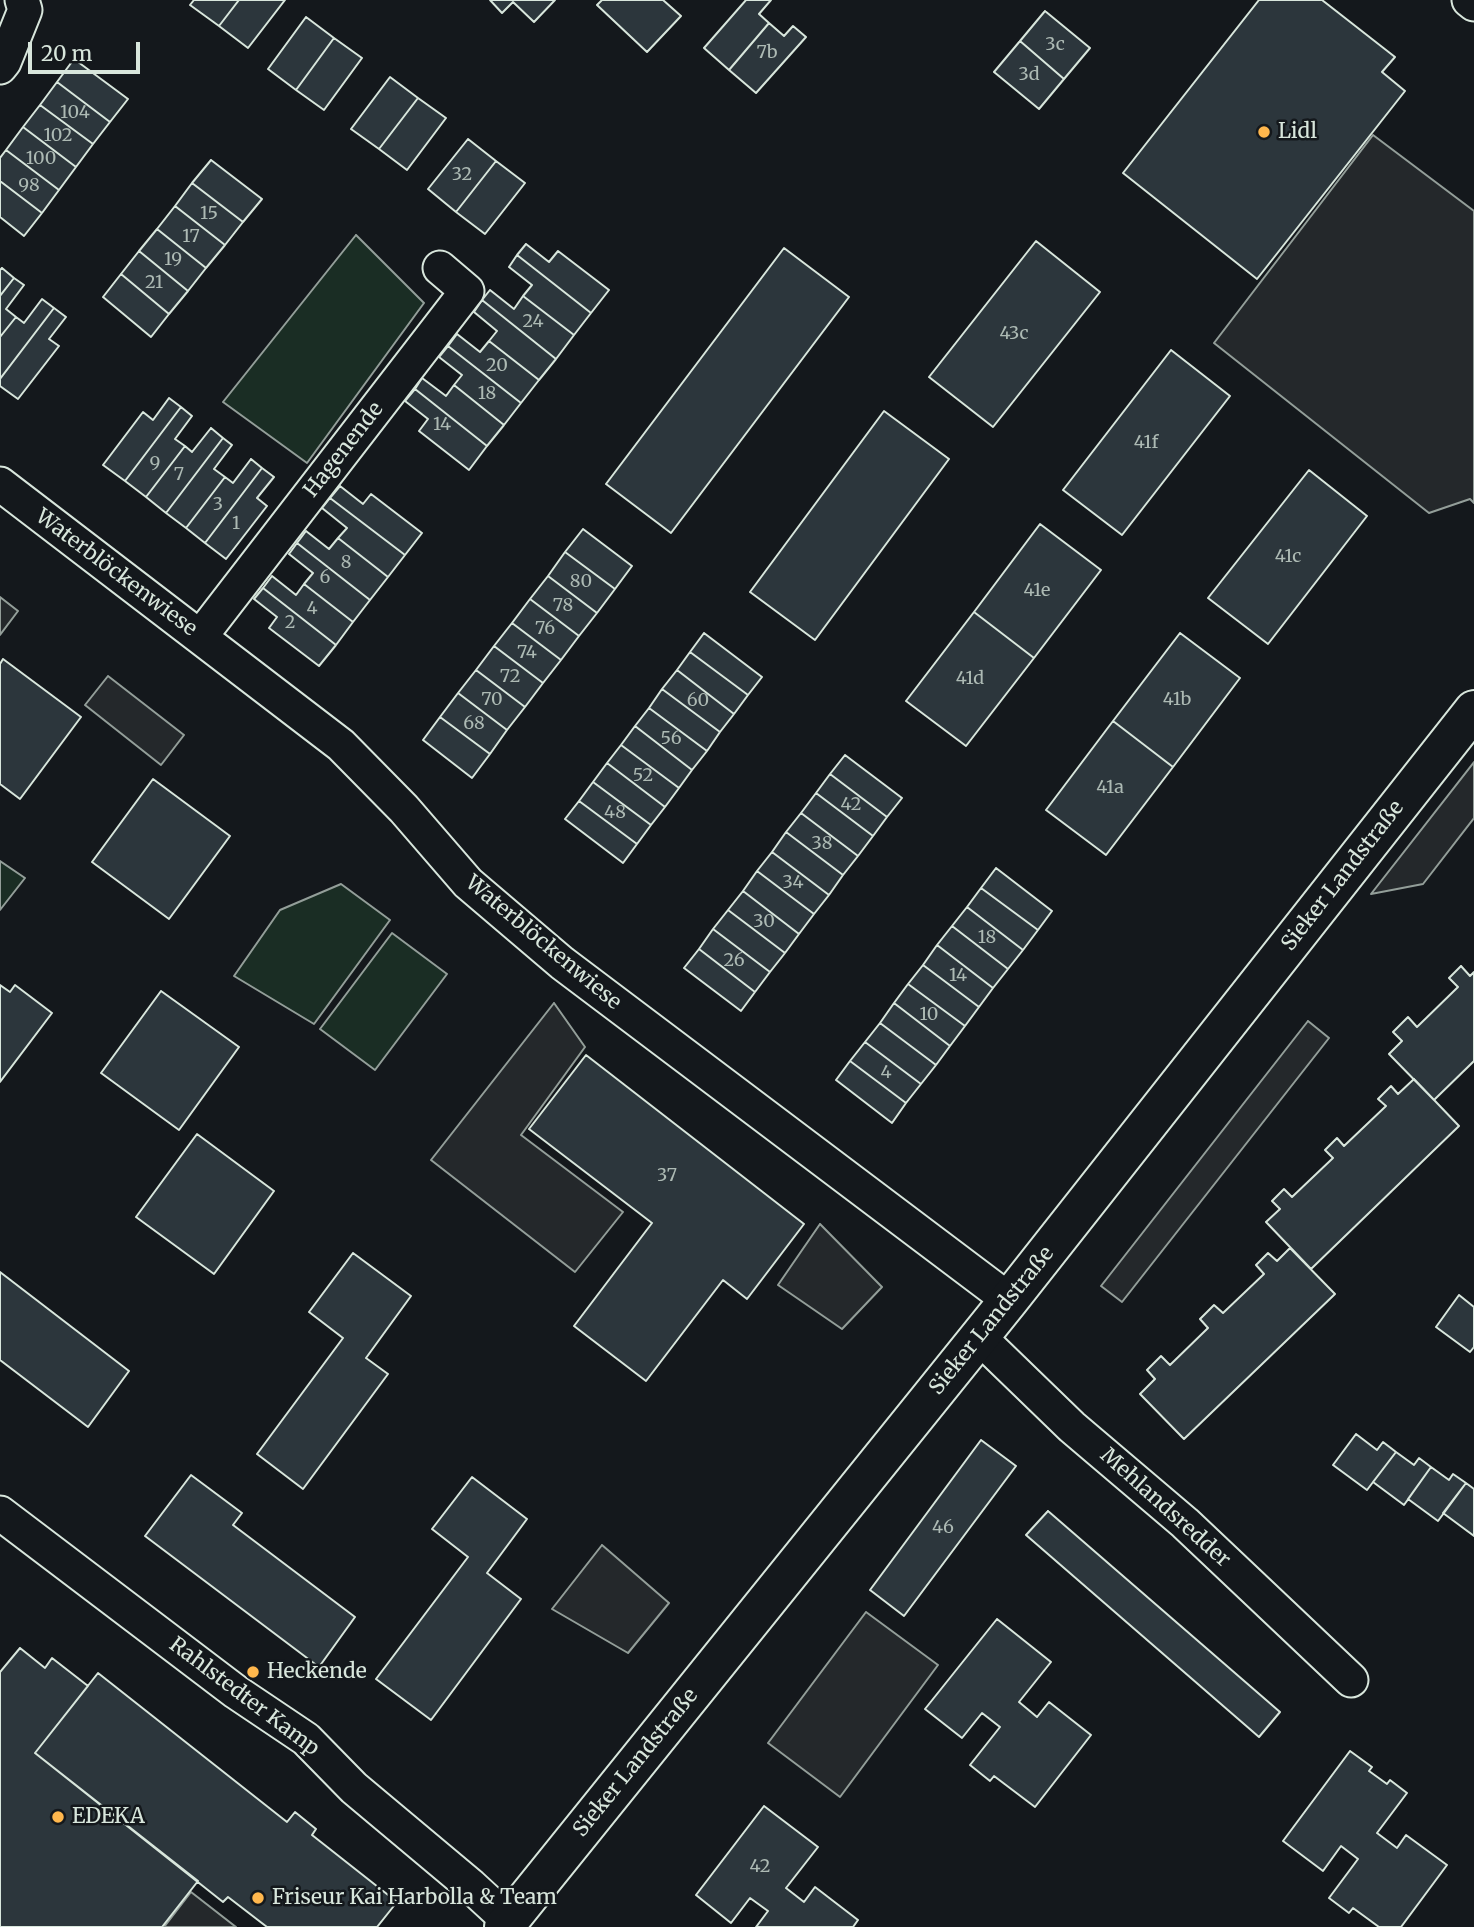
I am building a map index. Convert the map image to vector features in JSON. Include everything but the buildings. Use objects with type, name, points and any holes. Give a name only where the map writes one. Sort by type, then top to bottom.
[{"type":"main road","name":"Sieker Landstraße","points":[[506,1924],[1009,1300],[1474,710]]},
{"type":"street","points":[[0,67],[25,10],[22,0]]},
{"type":"street","points":[[1469,0],[1474,4]]},
{"type":"street","name":"Hagenende","points":[[200,637],[467,291],[440,268]]},
{"type":"street","name":"Waterblöckenwiese","points":[[0,484],[341,745],[404,809],[468,883],[562,963],[1009,1300]]},
{"type":"street","name":"Mehlandsredder","points":[[979,1337],[1072,1427],[1185,1523],[1351,1680]]},
{"type":"street","name":"Rahlstedter Kamp","points":[[0,1513],[236,1692],[306,1739],[354,1788],[471,1886],[506,1924]]},
{"type":"green space","points":[[356,235],[424,303],[307,463],[223,402]]},
{"type":"green space","points":[[0,861],[25,878],[0,910]]},
{"type":"green space","points":[[341,884],[390,920],[314,1024],[234,976],[280,910]]},
{"type":"green space","points":[[392,933],[447,974],[375,1070],[320,1029]]},
{"type":"shaded area","points":[[1373,135],[1474,211],[1474,503],[1470,499],[1429,513],[1214,343]]},
{"type":"shaded area","points":[[0,597],[18,611],[0,635]]},
{"type":"shaded area","points":[[108,676],[184,735],[161,765],[85,705]]},
{"type":"shaded area","points":[[1474,762],[1474,818],[1423,884],[1371,894]]},
{"type":"shaded area","points":[[554,1003],[585,1047],[521,1135],[623,1212],[575,1272],[431,1160]]},
{"type":"shaded area","points":[[1308,1021],[1329,1038],[1122,1302],[1101,1286]]},
{"type":"shaded area","points":[[820,1224],[882,1287],[842,1329],[778,1285]]},
{"type":"shaded area","points":[[602,1545],[669,1603],[628,1653],[552,1609]]},
{"type":"shaded area","points":[[866,1612],[938,1665],[840,1797],[768,1743]]},
{"type":"shaded area","points":[[191,1892],[236,1927],[164,1927]]},
{"type":"place","name":"Lidl","points":[[1264,132]]},
{"type":"place","name":"Heckende","points":[[253,1672]]},
{"type":"place","name":"EDEKA","points":[[58,1817]]},
{"type":"place","name":"Friseur Kai Harbolla & Team","points":[[258,1898]]}]
